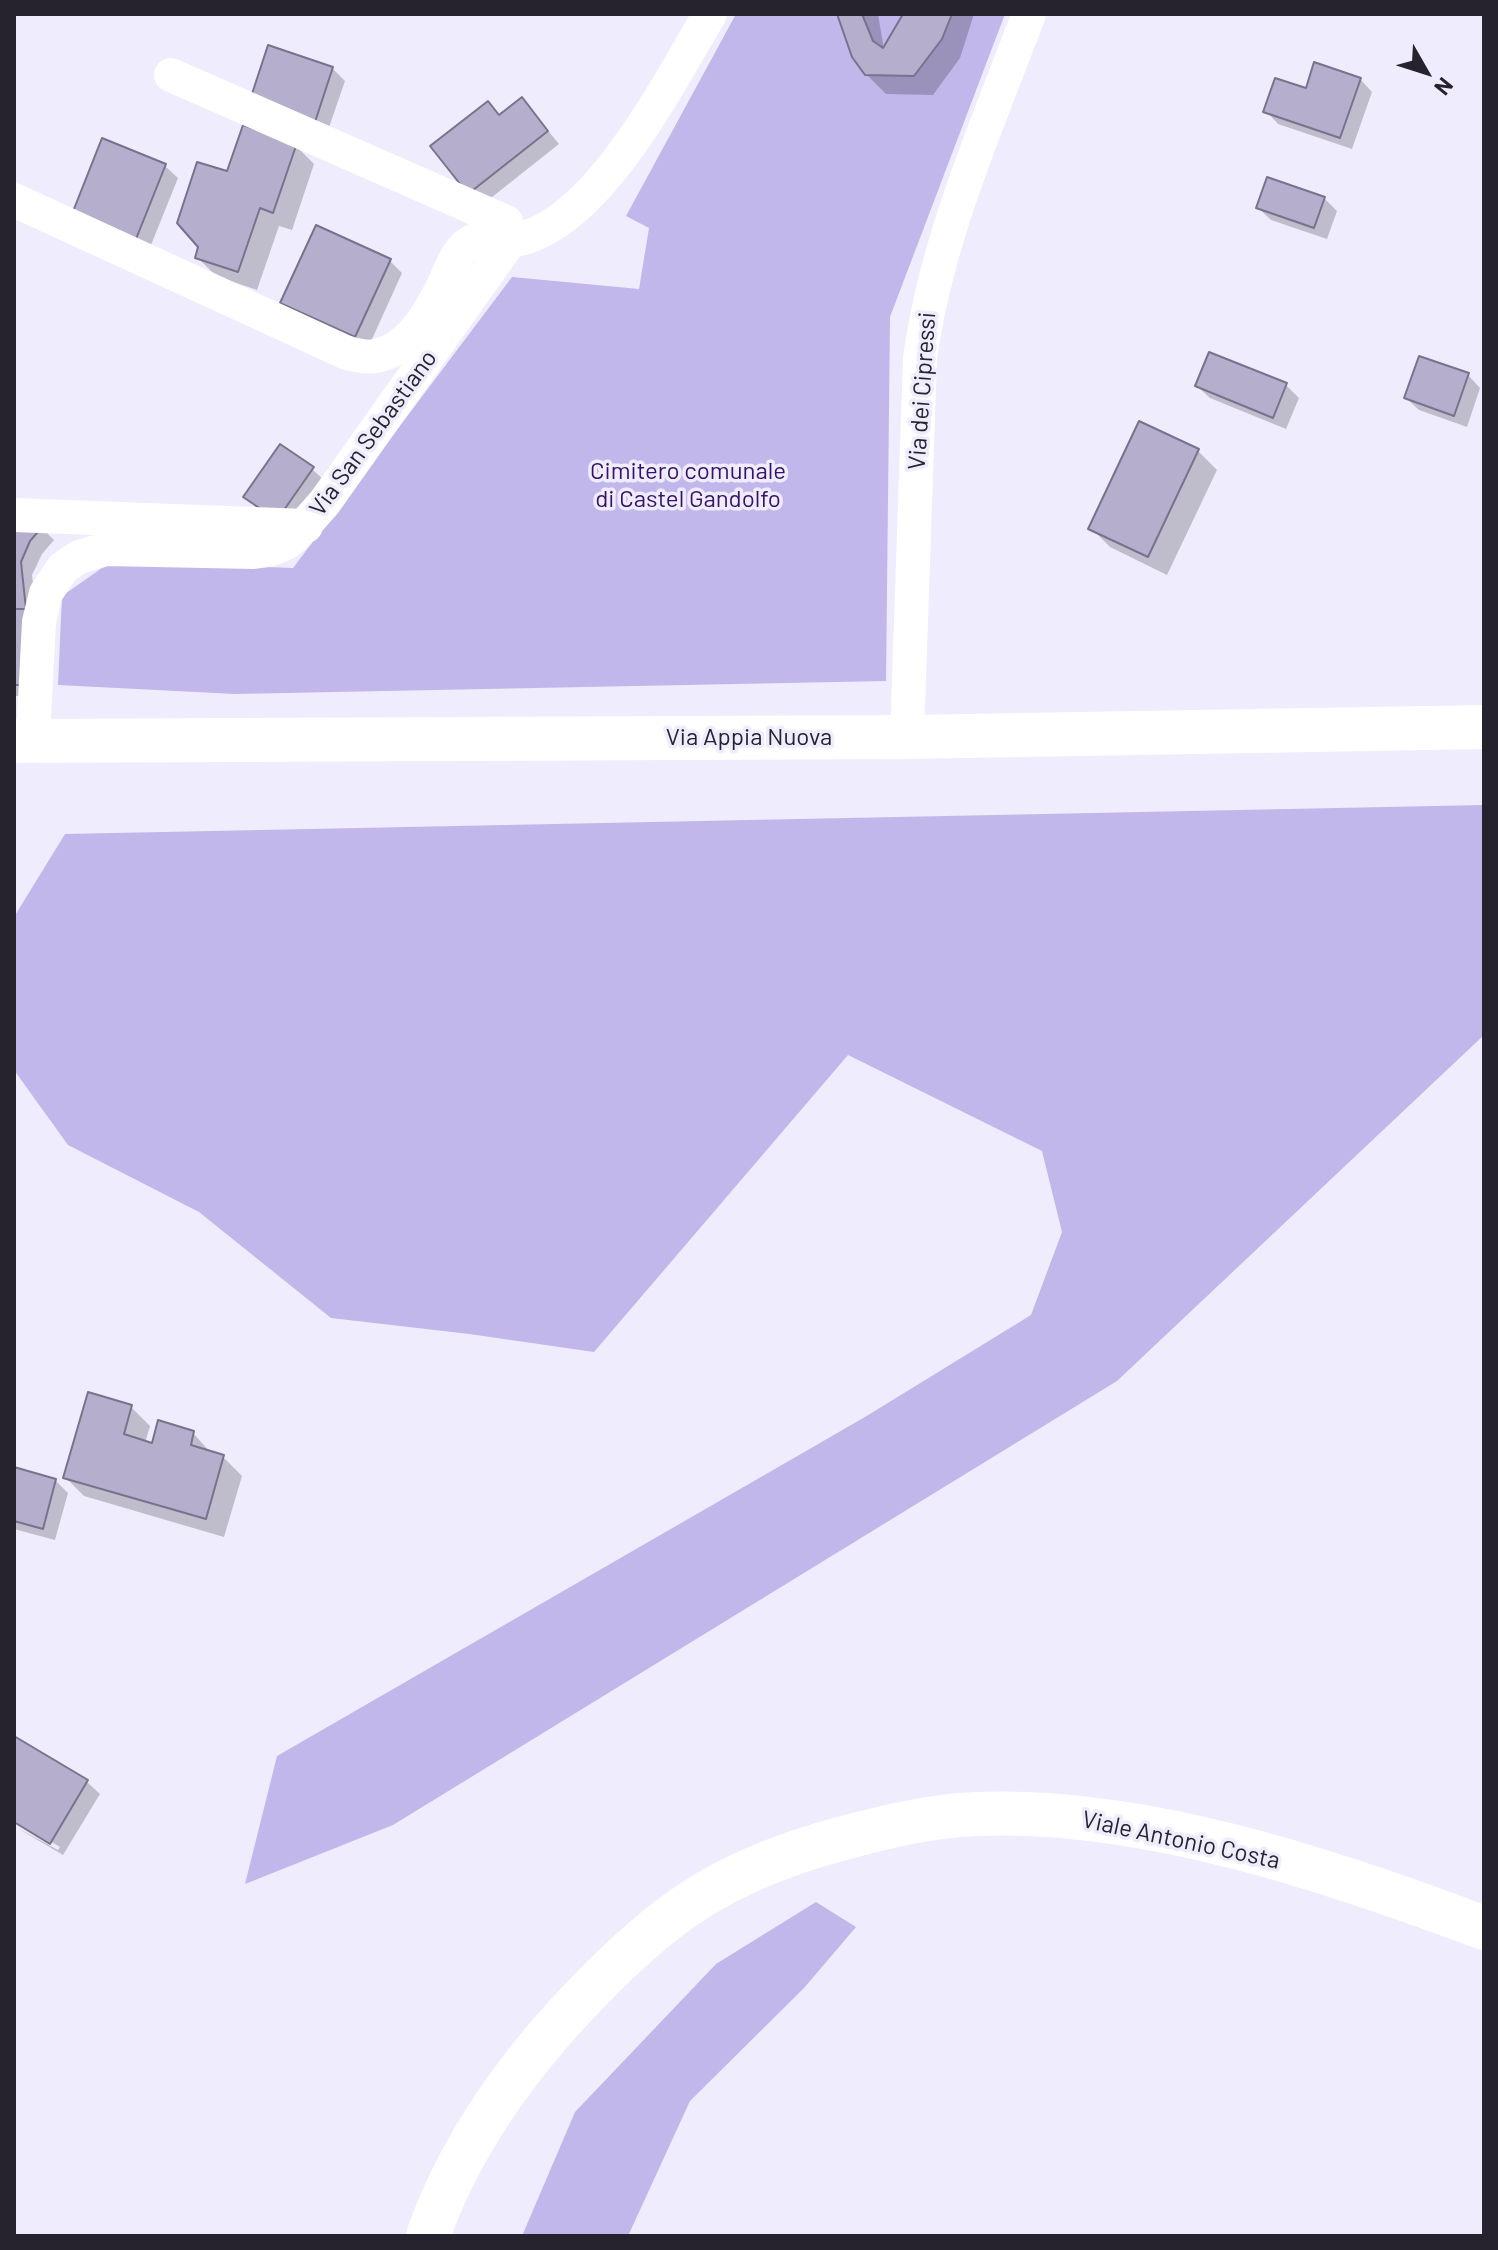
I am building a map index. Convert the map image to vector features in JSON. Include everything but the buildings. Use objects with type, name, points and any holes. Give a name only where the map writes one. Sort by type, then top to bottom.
[{"type":"main road","name":"Via Appia Nuova","points":[[23,740],[907,737],[1484,727]]},
{"type":"main road","name":"Viale Antonio Costa","points":[[428,2236],[445,2195],[480,2129],[532,2054],[587,1992],[660,1925],[692,1901],[753,1868],[803,1849],[899,1824],[955,1815],[1054,1815],[1149,1828],[1275,1858],[1377,1889],[1484,1928]]},
{"type":"street","points":[[14,200],[345,352],[368,357],[384,354],[414,333],[438,297],[463,248],[480,239],[510,241],[528,238],[554,226],[581,205],[603,181],[710,14]]},
{"type":"street","name":"Via dei Cipressi","points":[[907,737],[920,359],[926,316],[947,236],[1029,14]]},
{"type":"street","points":[[171,75],[506,222],[510,241]]},
{"type":"street","name":"Via San Sebastiano","points":[[23,740],[39,622],[46,593],[63,568],[79,557],[106,549],[269,550],[286,543],[306,526],[510,241]]},
{"type":"street","points":[[14,515],[306,526]]},
{"type":"green space","name":"Cimitero comunale di Castel Gandolfo","points":[[736,14],[1005,14],[890,317],[886,681],[235,694],[58,685],[62,596],[112,561],[293,568],[512,277],[639,289],[649,228],[626,216]]},
{"type":"green space","points":[[1484,805],[1484,1035],[1117,1381],[393,1825],[245,1884],[277,1756],[865,1417],[1031,1315],[1062,1232],[1042,1151],[848,1055],[594,1352],[331,1318],[199,1212],[68,1145],[14,1070],[14,917],[65,834]]},
{"type":"green space","points":[[816,1902],[856,1927],[804,1988],[690,2101],[628,2236],[522,2236],[575,2112],[716,1964]]}]
